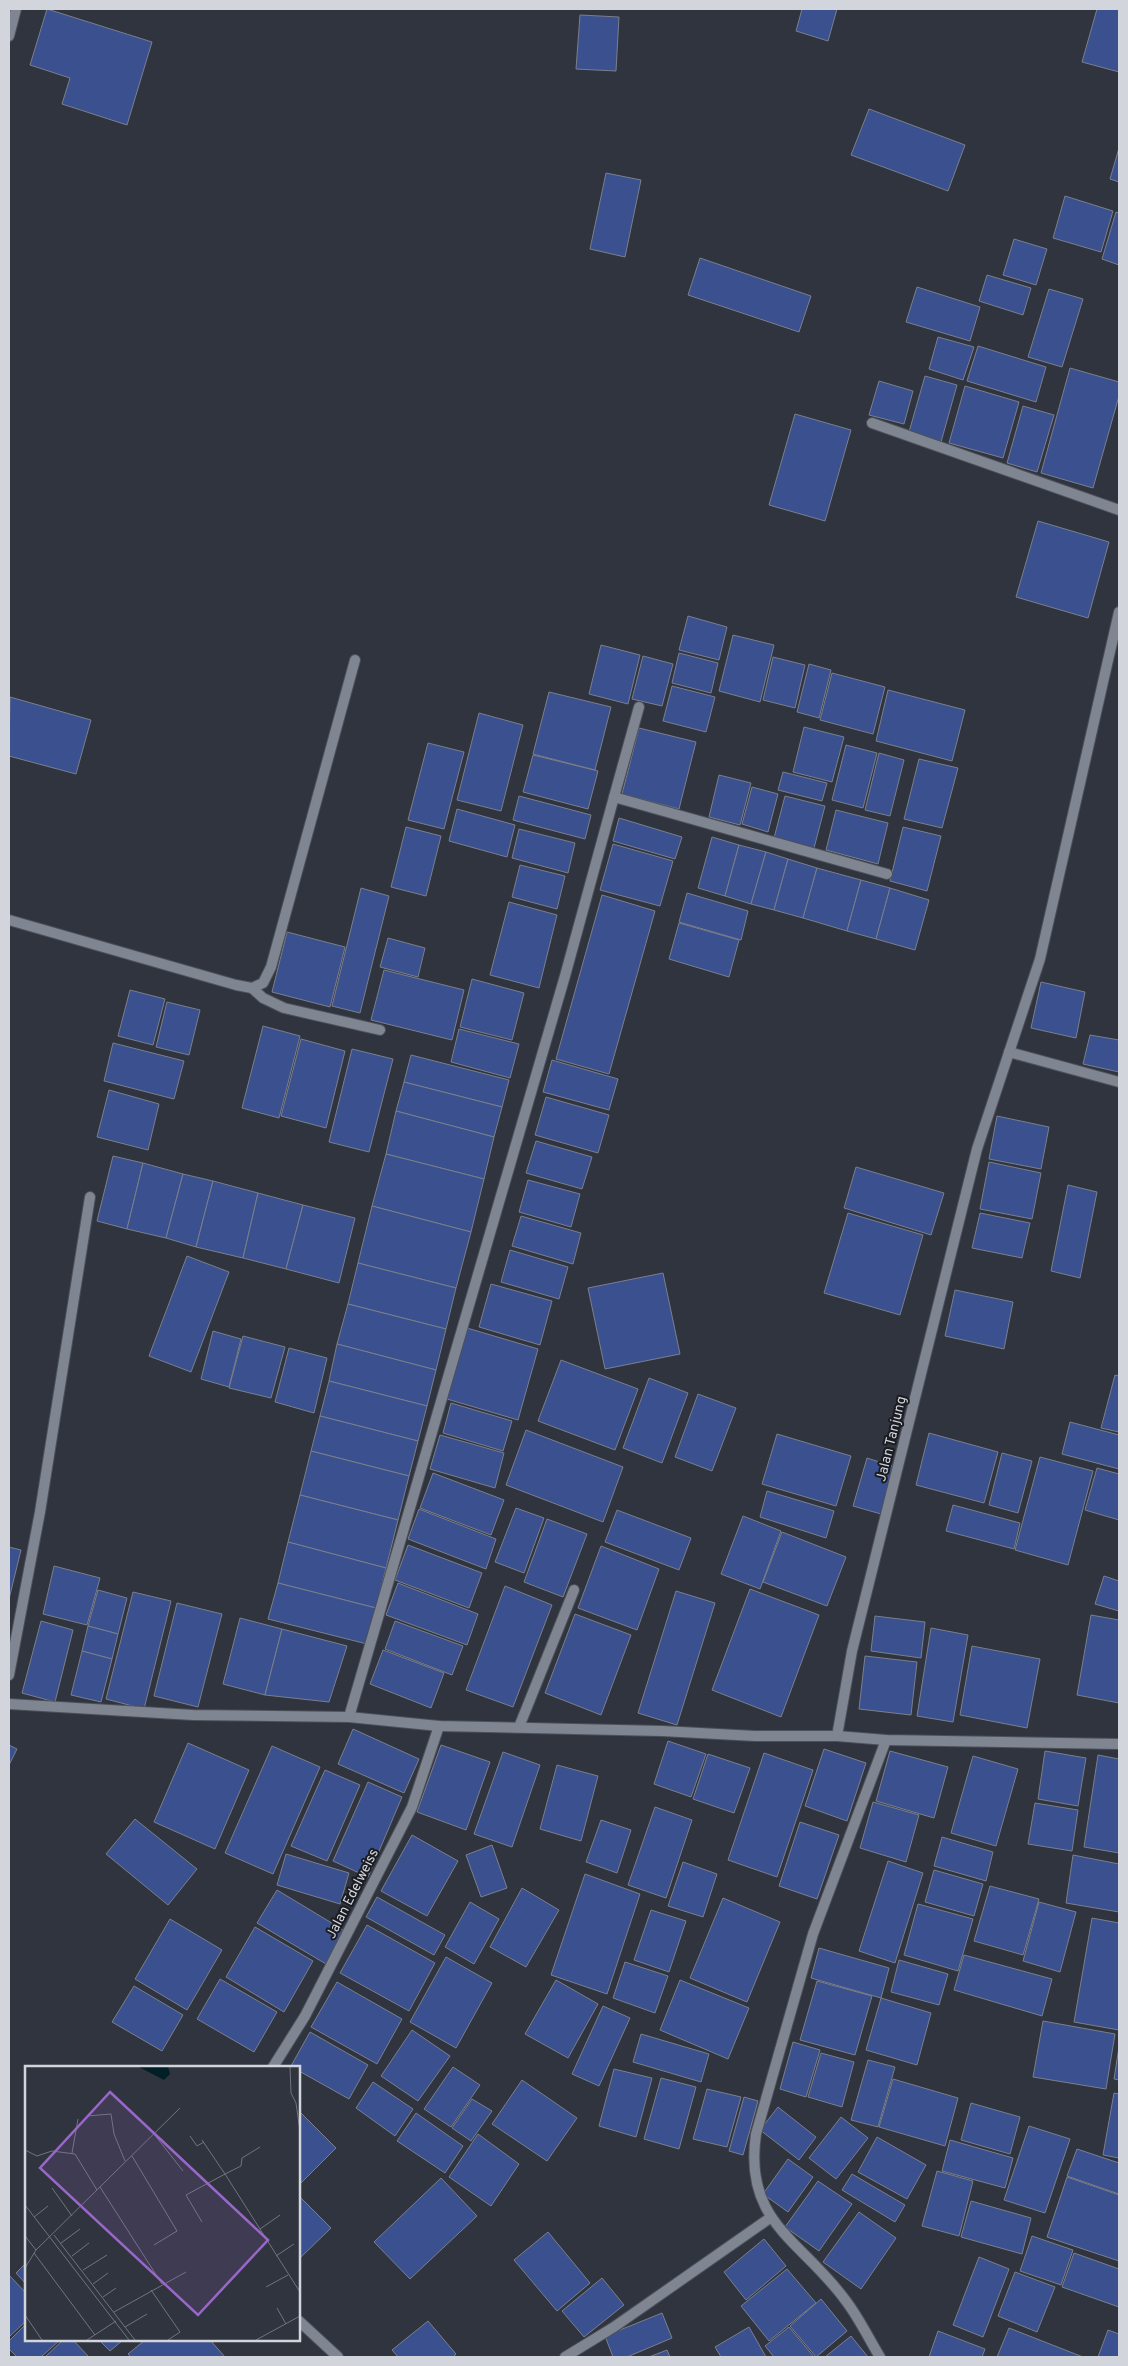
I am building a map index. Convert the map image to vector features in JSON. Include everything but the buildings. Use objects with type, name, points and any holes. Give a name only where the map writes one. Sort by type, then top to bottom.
[{"type":"street","points":[[9,36],[16,9]]},
{"type":"street","points":[[872,423],[1119,510]]},
{"type":"street","name":"Jalan Tanjung","points":[[838,1736],[852,1651],[977,1149],[1040,958],[1119,612]]},
{"type":"street","points":[[252,988],[263,984],[271,967],[355,660]]},
{"type":"street","points":[[349,1717],[566,976],[639,707]]},
{"type":"street","points":[[614,796],[887,874]]},
{"type":"street","points":[[9,920],[252,988],[264,998],[284,1008],[380,1030]]},
{"type":"street","points":[[1009,1052],[1119,1082]]},
{"type":"street","points":[[9,1675],[40,1512],[90,1197]]},
{"type":"street","points":[[519,1727],[574,1590]]},
{"type":"street","points":[[9,1704],[193,1715],[349,1717],[439,1726],[519,1727],[755,1736],[838,1736],[886,1740],[1119,1744]]},
{"type":"street","name":"Jalan Edelweiss","points":[[274,2066],[327,1974],[412,1807],[439,1726]]},
{"type":"street","points":[[880,2357],[846,2301],[770,2218],[755,2183],[753,2155],[756,2134],[813,1934],[886,1740]]},
{"type":"street","points":[[565,2357],[614,2328],[770,2218]]},
{"type":"street","points":[[300,2322],[338,2357]]}]
